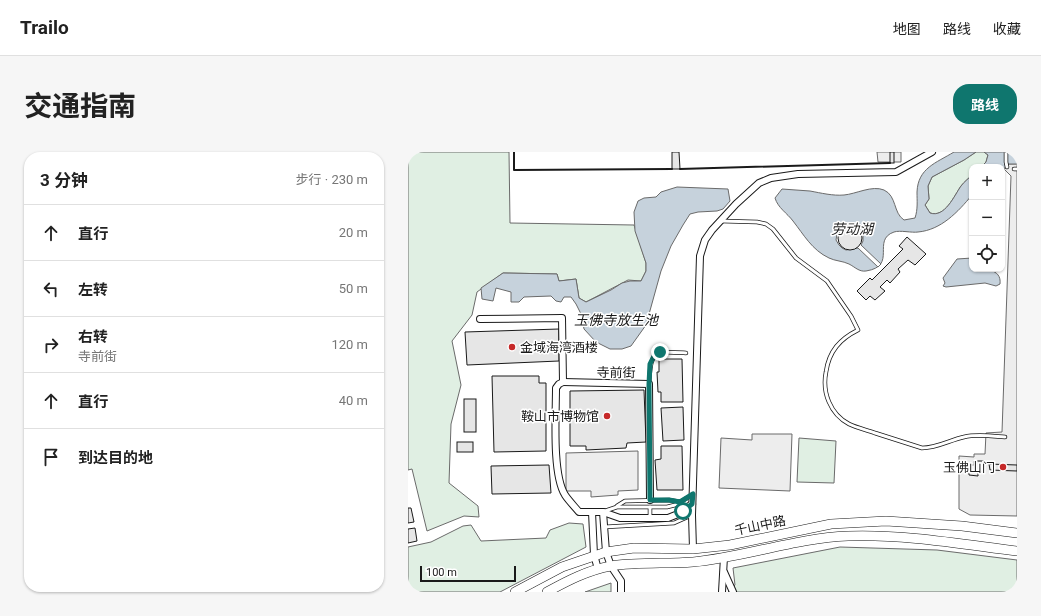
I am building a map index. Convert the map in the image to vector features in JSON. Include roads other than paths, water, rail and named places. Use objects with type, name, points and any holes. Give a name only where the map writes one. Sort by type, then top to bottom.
[{"type":"main road","name":"千山中路","points":[[515,592],[562,567],[606,552],[634,548],[693,549],[730,545],[831,524],[886,521],[962,526],[1017,533]]},
{"type":"main road","name":"千山中路","points":[[547,592],[568,580],[611,566],[645,563],[693,562],[847,536],[891,536],[1017,551]]},
{"type":"street","points":[[693,549],[692,504],[700,256],[705,240],[712,230],[736,204],[759,183],[771,178],[798,174],[896,172],[932,152]]},
{"type":"street","points":[[480,319],[562,318],[563,382],[556,388],[557,462],[559,477],[565,495],[579,512],[603,512],[620,518],[668,518],[678,514],[692,504]]},
{"type":"street","name":"寺前街","points":[[563,382],[649,384],[650,500]]},
{"type":"street","points":[[592,512],[594,555],[598,569]]},
{"type":"street","points":[[603,512],[606,552],[611,566],[621,581],[621,592]]},
{"type":"street","points":[[722,592],[724,557]]},
{"type":"street","points":[[723,570],[733,592]]},
{"type":"lane","points":[[1006,152],[1007,167]]},
{"type":"lane","points":[[721,221],[758,222],[766,224],[773,229],[796,258],[827,281],[850,316],[858,330],[845,336],[834,350],[827,366],[824,383],[828,402],[837,415],[848,423],[922,448],[931,448],[954,440],[973,436],[1005,437]]},
{"type":"lane","points":[[649,384],[650,364],[655,354],[660,352],[686,353]]},
{"type":"lane","points":[[617,507],[667,507],[680,502],[693,494]]},
{"type":"lane","points":[[603,512],[617,507],[625,501],[669,500],[680,502]]},
{"type":"lane","points":[[650,507],[650,518]]},
{"type":"lane","points":[[604,527],[674,523],[692,515]]},
{"type":"water","name":"劳动湖","points":[[954,152],[976,152],[932,177],[928,186],[929,199],[925,205],[930,213],[935,214],[945,209],[961,186],[969,178],[969,199],[955,214],[934,228],[918,232],[897,231],[888,236],[884,241],[883,259],[881,264],[866,271],[861,271],[847,263],[831,259],[818,251],[809,242],[791,218],[780,208],[775,198],[782,189],[840,195],[869,189],[879,189],[884,190],[891,196],[898,213],[904,220],[915,218],[918,184],[924,172],[935,163]]},
{"type":"water","points":[[984,152],[1017,152],[1017,164],[1008,164],[1005,168],[1005,164],[984,164],[988,155]]},
{"type":"water","name":"玉佛寺放生池","points":[[677,187],[728,189],[730,201],[723,209],[717,211],[690,214],[671,246],[661,271],[646,325],[631,346],[622,349],[610,349],[596,342],[584,329],[581,314],[571,297],[564,297],[561,302],[556,301],[551,296],[524,297],[519,302],[511,302],[511,292],[496,288],[493,301],[482,299],[481,288],[503,273],[557,274],[559,281],[576,279],[579,298],[586,302],[622,283],[641,281],[646,271],[646,263],[635,231],[634,212],[638,201],[644,198],[656,197],[661,192]]},
{"type":"water","points":[[969,258],[969,272],[995,272],[1000,279],[1000,284],[996,286],[985,283],[946,287],[943,286],[945,283],[943,278],[957,259]]},
{"type":"place","name":"金域海湾酒楼","points":[[512,347]]},
{"type":"place","name":"鞍山市博物馆","points":[[607,416]]},
{"type":"place","name":"玉佛山门","points":[[1003,467]]}]
